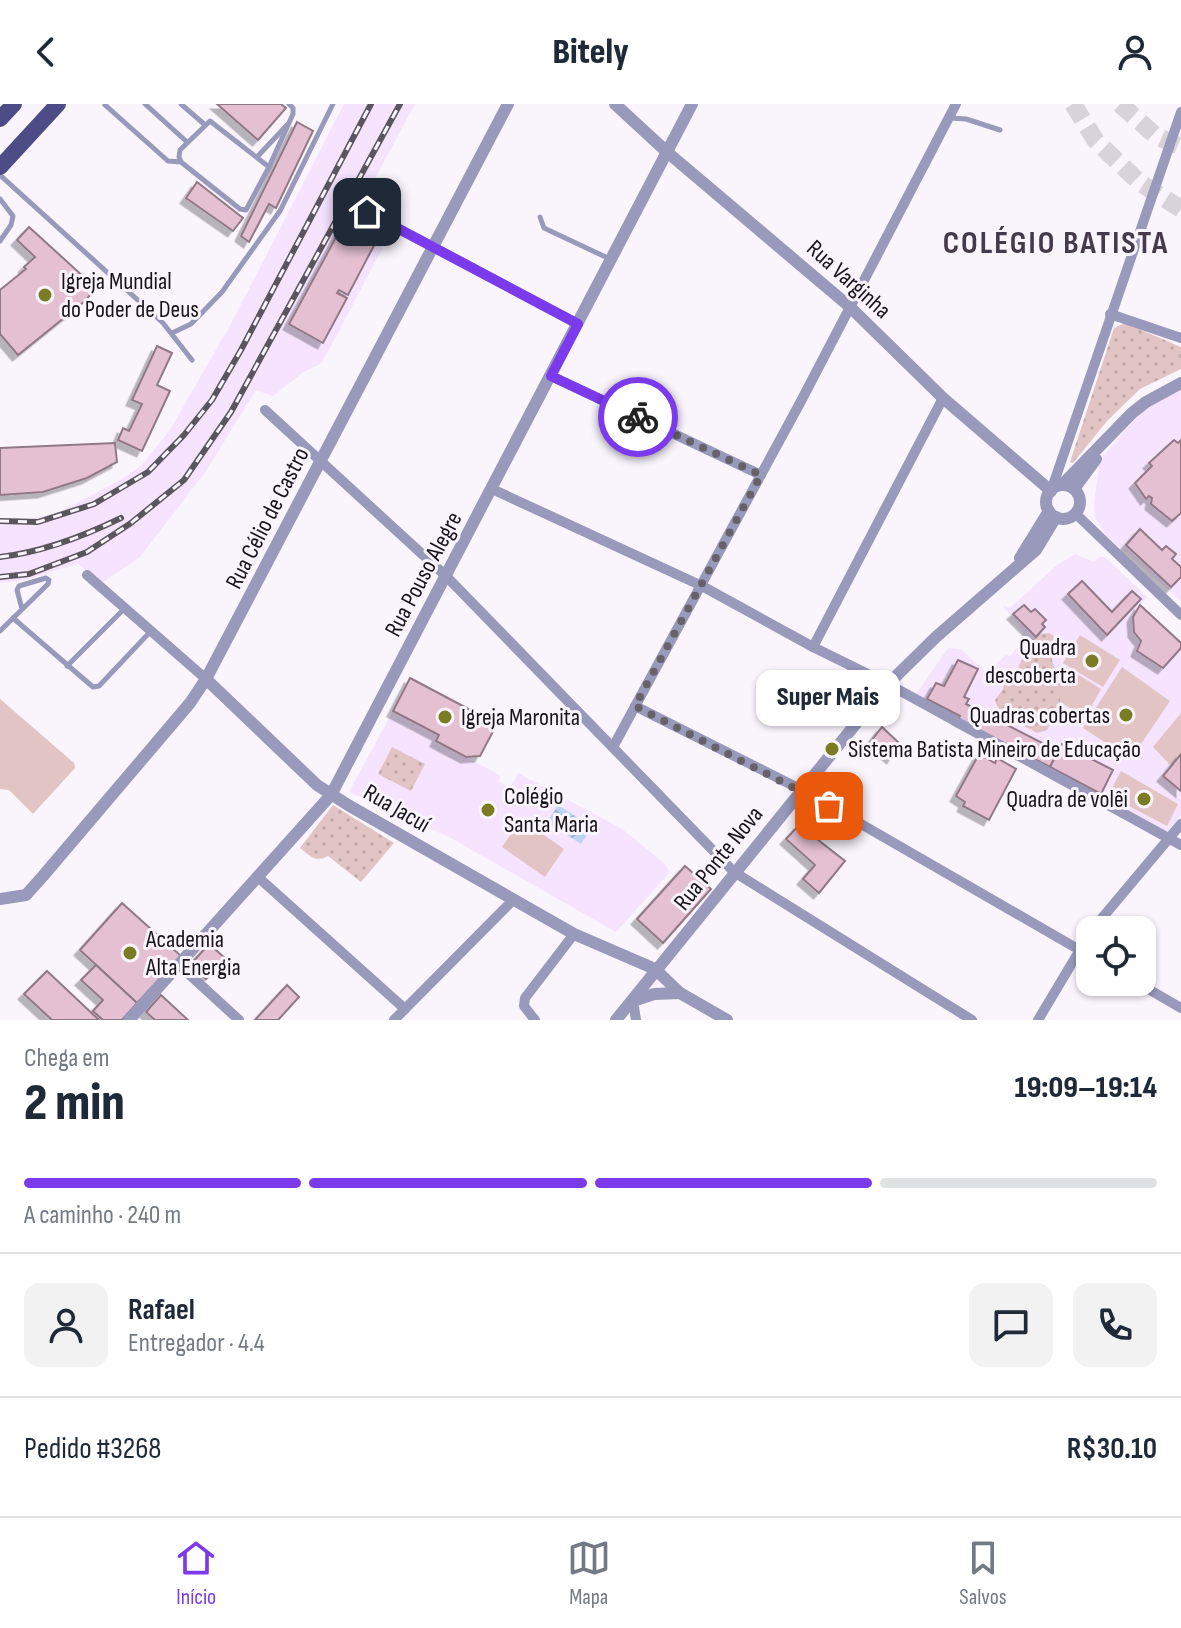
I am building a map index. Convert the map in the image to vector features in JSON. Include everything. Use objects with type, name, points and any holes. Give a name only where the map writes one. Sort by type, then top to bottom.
[{"type":"main road","points":[[0,119],[14,104]]},
{"type":"main road","points":[[0,167],[58,104]]},
{"type":"street","name":"Rua Célio de Castro","points":[[0,899],[26,895],[190,703],[206,679],[508,104]]},
{"type":"street","name":"Rua Varginha","points":[[615,104],[850,307],[943,398],[1062,488]]},
{"type":"street","name":"Rua Pouso Alegre","points":[[129,1020],[331,795],[692,104]]},
{"type":"street","points":[[613,747],[702,586],[956,104]]},
{"type":"street","points":[[1062,488],[1110,314],[1181,112]]},
{"type":"street","points":[[367,212],[578,324]]},
{"type":"street","points":[[1110,314],[1181,338]]},
{"type":"street","points":[[551,376],[761,475]]},
{"type":"street","points":[[1062,488],[1080,501],[1076,514],[1066,519],[1052,514],[1047,500],[1062,488],[1087,475],[1100,448],[1139,408],[1181,383]]},
{"type":"street","points":[[813,647],[943,398]]},
{"type":"street","points":[[265,410],[446,576],[734,872],[972,1020]]},
{"type":"street","points":[[492,489],[702,586],[1181,845]]},
{"type":"street","name":"Rua Ponte Nova","points":[[616,1020],[888,684],[1015,568],[1052,514]]},
{"type":"street","points":[[1076,514],[1181,615]]},
{"type":"street","name":"Rua Jacuí","points":[[87,575],[206,679],[331,795],[574,934],[655,969],[680,993],[727,1020]]},
{"type":"street","points":[[635,706],[802,790],[1076,948]]},
{"type":"street","points":[[1104,916],[1181,824]]},
{"type":"street","points":[[259,878],[405,1009]]},
{"type":"street","points":[[394,1020],[514,899]]},
{"type":"street","points":[[535,1020],[524,1006],[525,998],[574,934]]},
{"type":"street","points":[[1038,1020],[1076,955]]},
{"type":"street","points":[[179,965],[239,1020]]},
{"type":"street","points":[[636,1020],[633,1001],[654,994],[680,993]]},
{"type":"street","points":[[1156,994],[1181,1008]]},
{"type":"lane","points":[[145,104],[187,142]]},
{"type":"lane","points":[[181,104],[204,124]]},
{"type":"lane","points":[[269,167],[210,121],[180,150],[181,162],[240,209],[246,210],[269,167],[293,114],[289,104]]},
{"type":"lane","points":[[172,333],[191,324],[222,292],[280,211],[333,104]]},
{"type":"lane","points":[[105,105],[168,161],[181,162]]},
{"type":"lane","points":[[949,118],[966,119],[1000,130]]},
{"type":"lane","points":[[257,157],[290,121]]},
{"type":"lane","points":[[0,175],[172,333],[192,360]]},
{"type":"lane","points":[[0,199],[13,216],[0,241]]},
{"type":"lane","points":[[540,217],[544,228],[612,260]]},
{"type":"lane","points":[[0,631],[48,584],[49,580],[46,578],[19,586],[17,590],[22,609]]},
{"type":"lane","points":[[67,666],[124,609]]},
{"type":"lane","points":[[13,618],[90,686],[99,686],[150,632]]},
{"type":"shaded area","points":[[344,104],[415,104],[357,212],[391,232],[322,363],[302,373],[273,396],[256,390],[206,471],[140,557],[100,584],[78,564],[24,580],[0,583],[0,521],[19,522],[62,511],[122,479],[141,466],[170,430],[232,322]]},
{"type":"shaded area","points":[[1125,323],[1181,347],[1181,369],[1140,389],[1107,421],[1073,463],[1070,462],[1114,328]]},
{"type":"shaded area","points":[[1181,389],[1181,601],[1106,535],[1095,517],[1094,503],[1100,460],[1139,414],[1157,400]]},
{"type":"shaded area","points":[[1075,554],[1094,562],[1099,557],[1105,557],[1147,597],[1140,606],[1181,643],[1181,816],[1167,832],[915,696],[948,648],[961,649],[987,673],[1006,655],[1010,656],[1021,643],[1023,632],[1003,606],[1010,608],[1056,566]]},
{"type":"shaded area","points":[[1039,634],[1054,636],[1051,655],[1060,684],[1055,692],[1060,693],[1060,708],[1047,730],[1037,733],[1020,724],[1014,715],[1002,712],[995,700],[1004,682],[1017,672],[1026,654],[1026,646]]},
{"type":"shaded area","name":"Quadra descoberta","points":[[1080,635],[1120,660],[1103,687],[1063,663]]},
{"type":"shaded area","name":"Quadra descoberta","points":[[1063,665],[1101,689],[1085,718],[1045,692]]},
{"type":"shaded area","name":"Quadras cobertas","points":[[1122,667],[1170,701],[1131,759],[1083,728]]},
{"type":"shaded area","points":[[0,699],[74,763],[75,768],[33,814],[9,790],[0,789]]},
{"type":"shaded area","name":"Colégio Santa Maria","points":[[393,711],[439,735],[436,741],[501,776],[498,781],[510,788],[518,773],[622,829],[665,864],[670,872],[616,932],[449,837],[349,792]]},
{"type":"shaded area","points":[[1181,713],[1181,753],[1171,766],[1153,747]]},
{"type":"shaded area","points":[[392,747],[425,764],[411,791],[378,774]]},
{"type":"shaded area","name":"Quadra de volêi","points":[[1121,771],[1178,804],[1167,826],[1108,795]]},
{"type":"shaded area","points":[[333,805],[394,843],[361,882],[328,856],[317,859],[300,848]]},
{"type":"shaded area","points":[[521,819],[564,849],[545,877],[502,847]]},
{"type":"water","points":[[558,805],[592,827],[581,844],[547,822]]},
{"type":"building","points":[[217,104],[281,104],[286,108],[258,140]]},
{"type":"building","points":[[297,122],[313,131],[276,208],[269,204],[249,242],[241,236]]},
{"type":"building","points":[[197,182],[243,218],[233,231],[186,198]]},
{"type":"building","points":[[347,217],[380,234],[348,295],[339,290],[337,293],[347,298],[323,343],[289,324]]},
{"type":"building","name":"Igreja Mundial do Poder de Deus","points":[[29,227],[96,288],[85,301],[18,355],[0,334],[0,290],[26,269],[24,267],[35,257],[17,240]]},
{"type":"building","points":[[157,346],[172,353],[157,385],[170,391],[142,451],[118,440],[123,428],[129,431],[142,404],[132,400]]},
{"type":"building","points":[[1174,440],[1178,443],[1181,440],[1181,513],[1172,521],[1151,504],[1152,498],[1149,496],[1146,499],[1135,483],[1152,466],[1149,463]]},
{"type":"building","points":[[115,443],[117,462],[87,478],[43,492],[0,495],[0,448]]},
{"type":"building","points":[[1140,529],[1162,550],[1166,546],[1176,554],[1172,559],[1181,567],[1181,577],[1171,587],[1126,545]]},
{"type":"building","points":[[1082,581],[1112,612],[1132,591],[1141,599],[1107,635],[1068,594]]},
{"type":"building","points":[[1024,605],[1031,612],[1035,609],[1046,620],[1042,624],[1045,627],[1036,637],[1013,614]]},
{"type":"building","points":[[1140,605],[1181,643],[1181,648],[1163,668],[1137,651],[1141,641],[1134,632],[1133,617]]},
{"type":"building","points":[[958,660],[978,669],[964,697],[969,699],[966,704],[1058,751],[1050,767],[958,719],[960,716],[927,699],[936,683],[944,686]]},
{"type":"building","name":"Igreja Maronita","points":[[410,678],[497,724],[480,756],[466,757],[436,741],[439,735],[393,711]]},
{"type":"building","points":[[882,727],[900,744],[892,758],[882,749],[879,753],[868,745]]},
{"type":"building","points":[[1062,744],[1113,770],[1101,794],[1050,767]]},
{"type":"building","points":[[979,754],[995,763],[997,758],[1016,769],[989,820],[963,806],[965,802],[956,796]]},
{"type":"building","points":[[1181,754],[1181,791],[1163,776]]},
{"type":"building","points":[[799,825],[845,861],[819,893],[803,879],[815,865],[786,839]]},
{"type":"building","points":[[685,866],[711,889],[663,943],[637,919]]},
{"type":"building","name":"Academia Alta Energia","points":[[122,903],[181,956],[137,1003],[80,950]]},
{"type":"building","points":[[209,944],[225,958],[206,979],[190,965]]},
{"type":"building","points":[[96,965],[137,1003],[122,1020],[103,1020],[93,1011],[103,1000],[81,980]]},
{"type":"building","points":[[47,971],[99,1020],[52,1020],[24,994]]},
{"type":"building","points":[[287,985],[299,997],[278,1020],[255,1020]]},
{"type":"building","points":[[161,995],[188,1020],[155,1020],[146,1012]]},
{"type":"tunnel","points":[[1073,104],[1096,141],[1139,182],[1181,209]]},
{"type":"tunnel","points":[[1120,104],[1156,136],[1181,147]]},
{"type":"railway","points":[[0,521],[38,522],[94,504],[148,472],[184,435],[212,400],[241,350],[371,104]]},
{"type":"railway","points":[[0,577],[29,574],[87,552],[131,523],[184,480],[231,412],[400,104]]},
{"type":"railway","points":[[0,557],[62,543],[121,518]]},
{"type":"way so far","points":[[638,417],[761,475],[635,706],[829,806]]},
{"type":"place","name":"Igreja Mundial do Poder de Deus","points":[[45,295]]},
{"type":"place","name":"Quadra descoberta","points":[[1092,661]]},
{"type":"place","name":"Quadras cobertas","points":[[1126,715]]},
{"type":"place","name":"Igreja Maronita","points":[[445,717]]},
{"type":"place","name":"Sistema Batista Mineiro de Educação","points":[[832,749]]},
{"type":"place","name":"Quadra de volêi","points":[[1144,799]]},
{"type":"place","name":"Super Mais","points":[[829,806]]},
{"type":"place","name":"Colégio Santa Maria","points":[[488,810]]},
{"type":"place","name":"Academia Alta Energia","points":[[130,953]]},
{"type":"district","name":"COLÉGIO BATISTA","points":[[1056,242]]},
{"type":"route","points":[[367,212],[578,324],[551,376],[638,417]]}]
